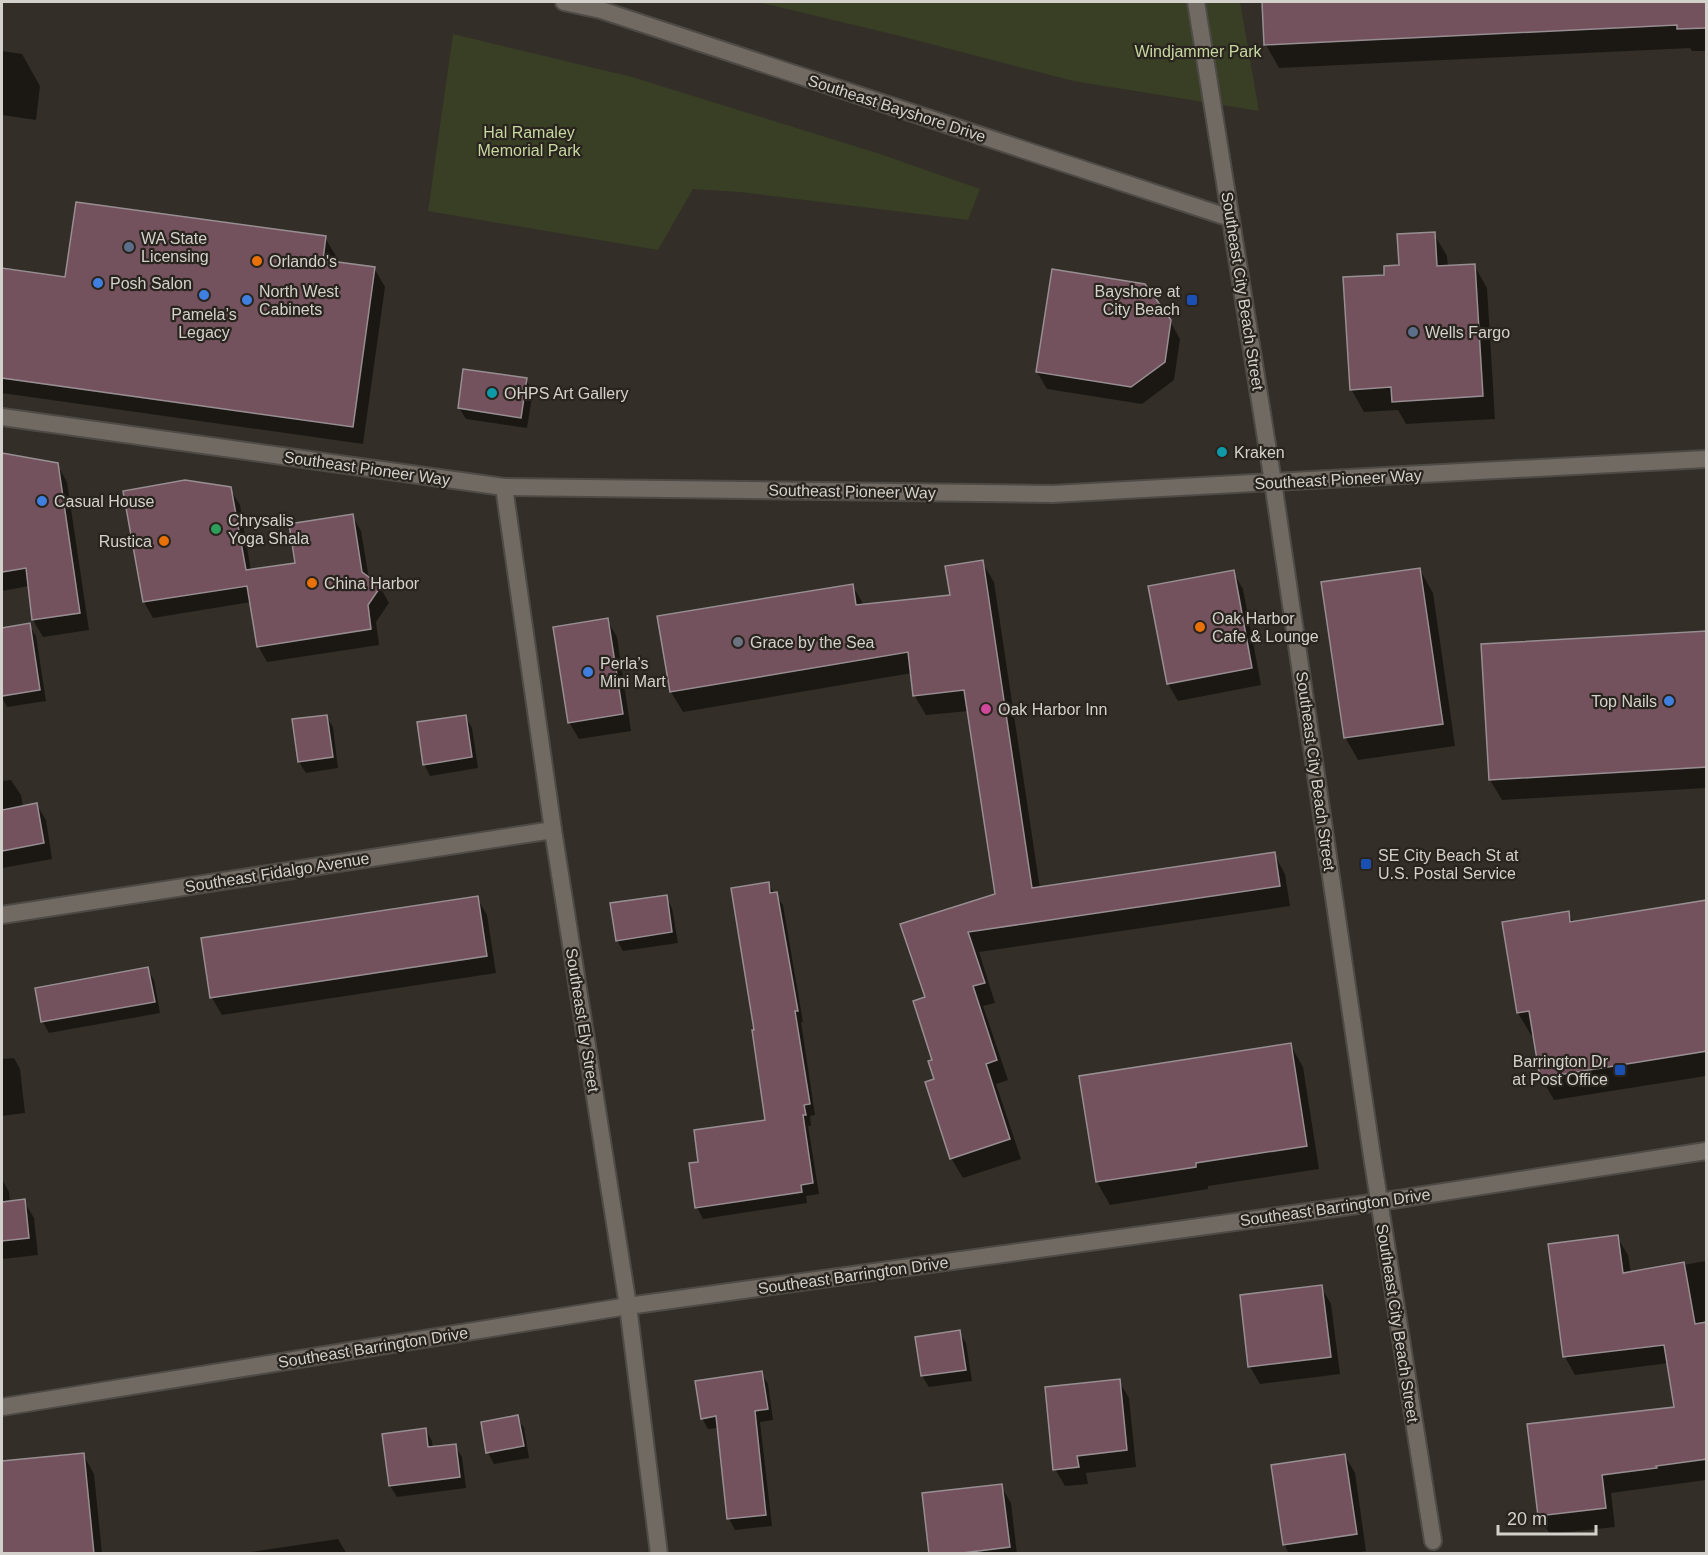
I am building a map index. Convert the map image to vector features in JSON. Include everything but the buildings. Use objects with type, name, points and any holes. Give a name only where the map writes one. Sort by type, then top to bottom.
[{"type":"street","name":"Southeast Bayshore Drive","points":[[564,2],[601,10],[1230,219]]},
{"type":"street","name":"Southeast City Beach Street","points":[[1196,2],[1273,482],[1379,1202],[1433,1541]]},
{"type":"street","name":"Southeast Pioneer Way","points":[[2,417],[504,487],[1053,494],[1707,459]]},
{"type":"street","name":"Southeast Ely Street","points":[[504,487],[553,830],[628,1306],[659,1554]]},
{"type":"street","name":"Southeast Fidalgo Avenue","points":[[2,915],[553,830]]},
{"type":"street","name":"Southeast Barrington Drive","points":[[2,1407],[628,1306],[1379,1202],[1707,1151]]},
{"type":"green space","name":"Windjammer Park","points":[[758,2],[1240,2],[1259,111],[1073,81]]},
{"type":"green space","name":"Hal Ramaley Memorial Park","points":[[453,34],[632,77],[880,154],[980,189],[968,220],[740,192],[693,189],[658,250],[428,211]]},
{"type":"place","name":"WA State Licensing","points":[[129,247]]},
{"type":"place","name":"Orlando's","points":[[257,261]]},
{"type":"place","name":"Posh Salon","points":[[98,283]]},
{"type":"place","name":"Pamela’s Legacy","points":[[204,295]]},
{"type":"place","name":"North West Cabinets","points":[[247,300]]},
{"type":"place","name":"Bayshore at City Beach","points":[[1192,300]]},
{"type":"place","name":"Wells Fargo","points":[[1413,332]]},
{"type":"place","name":"OHPS Art Gallery","points":[[492,393]]},
{"type":"place","name":"Kraken","points":[[1222,452]]},
{"type":"place","name":"Casual House","points":[[42,501]]},
{"type":"place","name":"Chrysalis Yoga Shala","points":[[216,529]]},
{"type":"place","name":"Rustica","points":[[164,541]]},
{"type":"place","name":"China Harbor","points":[[312,583]]},
{"type":"place","name":"Oak Harbor Cafe & Lounge","points":[[1200,627]]},
{"type":"place","name":"Grace by the Sea","points":[[738,642]]},
{"type":"place","name":"Perla’s Mini Mart","points":[[588,672]]},
{"type":"place","name":"Top Nails","points":[[1669,701]]},
{"type":"place","name":"Oak Harbor Inn","points":[[986,709]]},
{"type":"place","name":"SE City Beach St at U.S. Postal Service","points":[[1366,864]]},
{"type":"place","name":"Barrington Dr at Post Office","points":[[1620,1070]]}]
